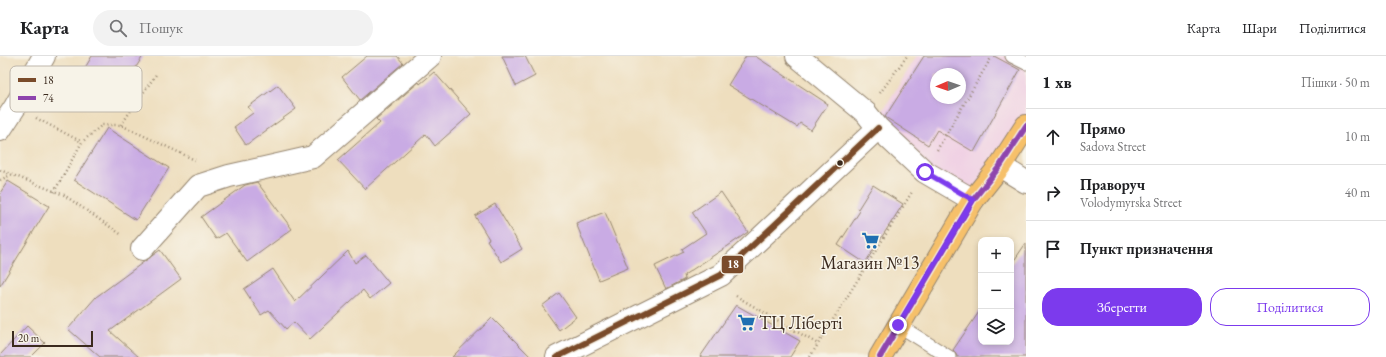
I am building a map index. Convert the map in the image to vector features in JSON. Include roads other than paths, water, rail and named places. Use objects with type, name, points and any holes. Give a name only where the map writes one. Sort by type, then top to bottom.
[{"type":"main road","points":[[880,357],[973,200],[1000,166],[1026,126]]},
{"type":"street","points":[[38,66],[44,56]]},
{"type":"street","points":[[142,249],[198,186],[228,176],[313,157],[430,56]]},
{"type":"street","points":[[797,56],[872,120],[925,172],[973,200]]},
{"type":"street","points":[[0,130],[12,112]]},
{"type":"street","points":[[557,357],[721,275],[872,120]]},
{"type":"street","points":[[1000,166],[1026,182]]},
{"type":"lane","points":[[1012,56],[1026,63]]},
{"type":"lane","points":[[898,325],[949,357]]},
{"type":"place","name":"Магазин №13","points":[[870,241]]},
{"type":"place","name":"ТЦ Ліберті","points":[[746,323]]}]
